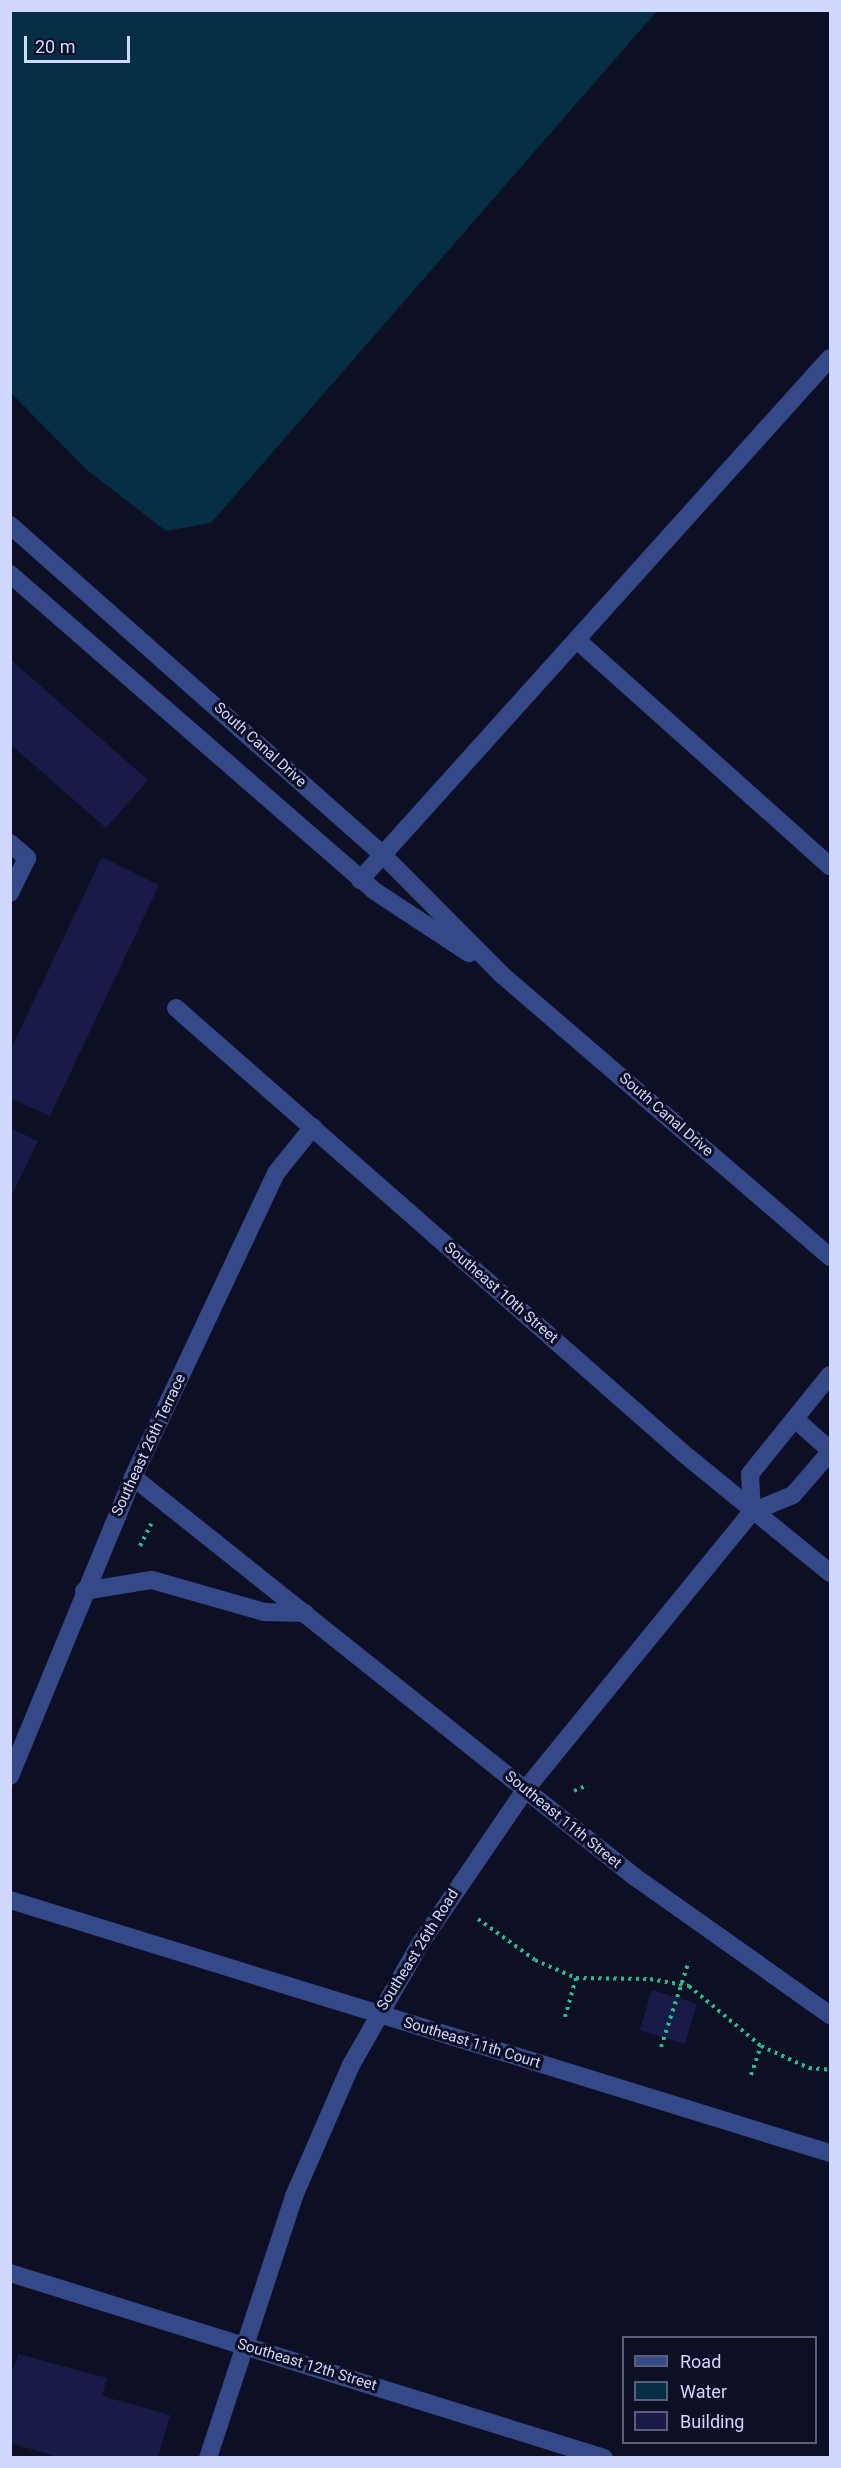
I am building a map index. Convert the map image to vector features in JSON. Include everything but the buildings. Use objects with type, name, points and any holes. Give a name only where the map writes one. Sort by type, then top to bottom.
[{"type":"street","points":[[360,880],[831,358]]},
{"type":"street","name":"South Canal Drive","points":[[10,525],[382,854],[501,974],[831,1257]]},
{"type":"street","name":"South Canal Drive","points":[[10,574],[360,880],[501,974]]},
{"type":"street","points":[[578,641],[831,866]]},
{"type":"street","points":[[10,843],[27,858],[10,892]]},
{"type":"street","name":"Southeast 10th Street","points":[[176,1008],[752,1512],[831,1573]]},
{"type":"street","name":"Southeast 26th Terrace","points":[[10,1776],[133,1476],[276,1173],[313,1127]]},
{"type":"street","points":[[752,1512],[750,1474],[831,1375]]},
{"type":"street","points":[[795,1419],[831,1451]]},
{"type":"street","name":"Southeast 26th Road","points":[[208,2457],[243,2345],[294,2196],[377,2014],[456,1888],[525,1790],[752,1512],[793,1496],[831,1451]]},
{"type":"street","name":"Southeast 11th Street","points":[[133,1476],[525,1790],[684,1914],[831,2015]]},
{"type":"street","points":[[84,1591],[153,1580],[264,1612],[305,1613]]},
{"type":"street","name":"Southeast 11th Court","points":[[10,1900],[831,2153]]},
{"type":"street","name":"Southeast 12th Street","points":[[10,2273],[604,2457]]},
{"type":"path","points":[[140,1546],[153,1517]]},
{"type":"path","points":[[574,1791],[588,1785]]},
{"type":"path","points":[[478,1919],[535,1960],[576,1978],[681,1983],[708,1998],[761,2046],[809,2068],[831,2070]]},
{"type":"path","points":[[661,2047],[688,1961]]},
{"type":"path","points":[[565,2017],[576,1978]]},
{"type":"path","points":[[751,2075],[761,2046]]},
{"type":"water","points":[[10,11],[657,11],[211,523],[166,531],[87,470],[11,393]]}]
